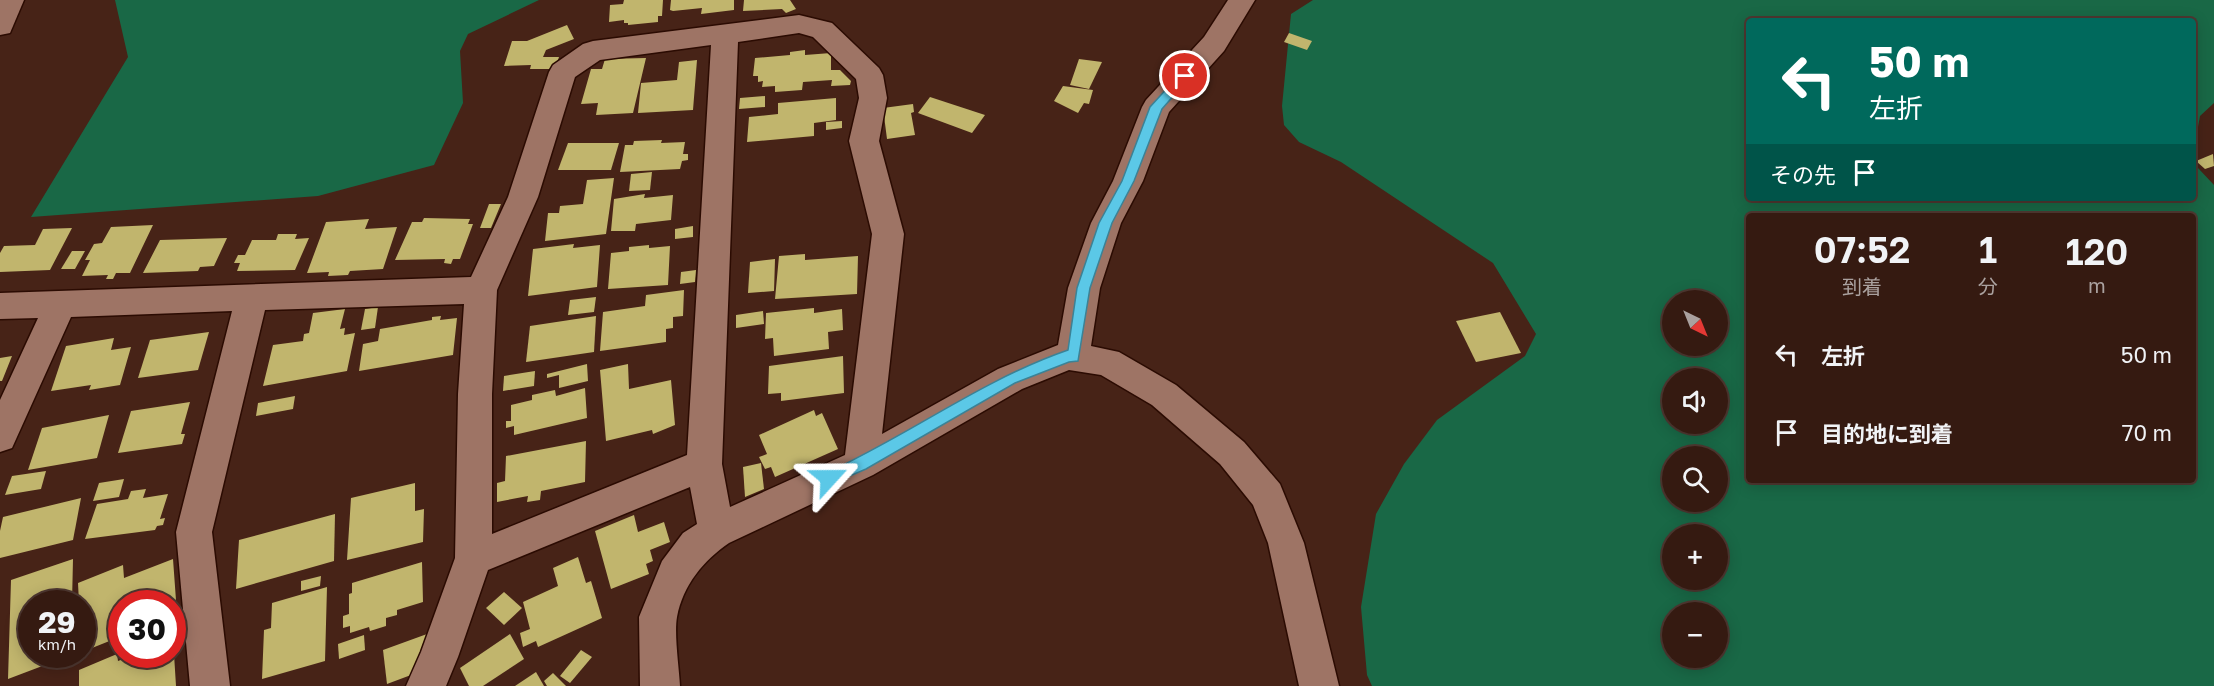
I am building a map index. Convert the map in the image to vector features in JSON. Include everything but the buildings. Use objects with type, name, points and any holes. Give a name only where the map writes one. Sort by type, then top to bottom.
[{"type":"street","points":[[0,26],[11,0]]},
{"type":"street","points":[[1073,357],[1087,278],[1106,223],[1128,181],[1156,107],[1214,44],[1242,0]]},
{"type":"street","points":[[426,686],[439,657],[473,558],[475,394],[480,290],[523,197],[563,72],[593,51],[798,24],[822,30],[869,75],[873,98],[864,141],[888,234],[861,464]]},
{"type":"street","points":[[716,531],[704,464],[725,34]]},
{"type":"street","points":[[0,306],[480,290]]},
{"type":"street","points":[[210,686],[194,532],[252,298]]},
{"type":"street","points":[[0,437],[61,304]]},
{"type":"street","points":[[660,686],[658,617],[675,573],[696,545],[716,531],[861,464],[1010,379],[1068,356],[1107,362],[1164,395],[1232,453],[1267,495],[1286,543],[1319,686]]},
{"type":"street","points":[[473,558],[643,491],[704,464]]},
{"type":"green space","points":[[115,0],[539,0],[468,34],[460,51],[463,103],[434,165],[318,196],[31,217],[128,57]]},
{"type":"green space","points":[[1313,0],[2214,0],[2214,103],[2200,116],[2196,138],[2196,18],[1746,18],[1746,201],[2196,201],[2196,158],[2198,168],[2214,185],[2214,686],[1372,686],[1367,675],[1361,607],[1376,514],[1404,464],[1437,420],[1525,356],[1536,334],[1493,263],[1341,162],[1299,142],[1284,125],[1282,106],[1291,14]]},
{"type":"route","points":[[829,478],[861,464],[1010,379],[1068,356],[1073,357],[1084,288],[1106,223],[1128,181],[1156,107],[1185,76]]}]
